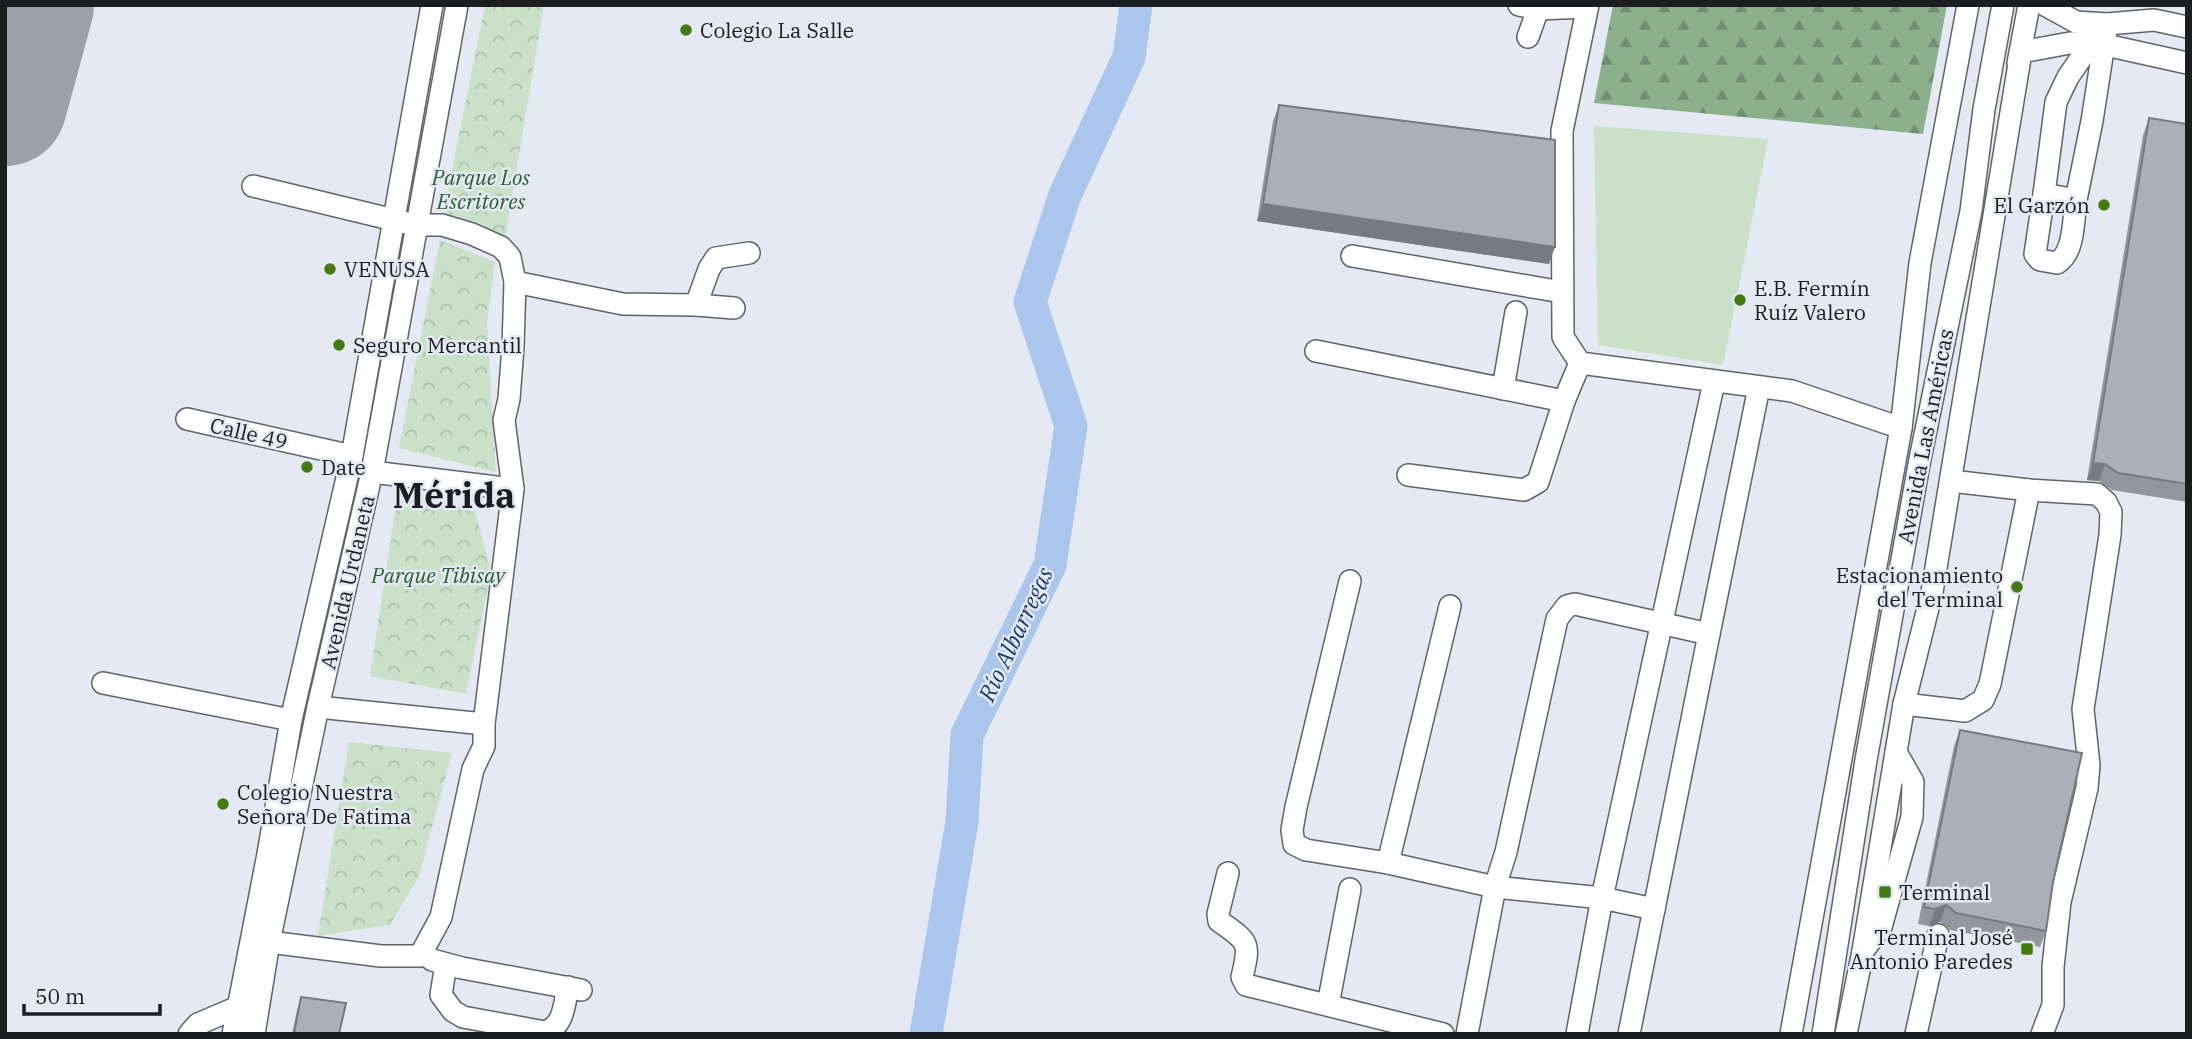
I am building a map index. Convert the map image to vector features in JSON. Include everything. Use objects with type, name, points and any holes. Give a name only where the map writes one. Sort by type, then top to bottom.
[{"type":"street","name":"Avenida Urdaneta","points":[[254,1034],[318,707],[372,472],[432,5]]},
{"type":"street","name":"Avenida Urdaneta","points":[[233,1034],[291,720],[457,5]]},
{"type":"street","name":"Avenida Las Américas","points":[[1791,1034],[1901,428],[1920,263],[1968,5]]},
{"type":"street","name":"Avenida Las Américas","points":[[1823,1034],[1866,760],[1936,371],[1971,211],[1984,109],[2003,5]]},
{"type":"street","points":[[1846,1034],[1863,951],[1905,704],[1932,592],[2029,5]]},
{"type":"street","points":[[2045,5],[2101,37],[2187,63]]},
{"type":"street","points":[[1528,37],[1529,7],[1588,6],[1562,131],[1563,337],[1580,363],[1792,391],[1901,428]]},
{"type":"street","points":[[2021,52],[2101,37],[2154,20],[2187,27]]},
{"type":"street","points":[[2101,37],[2092,121],[2069,248],[2064,259],[2057,263],[2040,260],[2035,254],[2056,103],[2068,77],[2101,37]]},
{"type":"street","points":[[1971,211],[1991,159],[2021,52]]},
{"type":"street","points":[[253,186],[405,222],[442,225],[501,247],[510,257],[515,282],[513,347],[504,420],[513,489],[484,724],[484,746],[473,769],[441,917],[420,956]]},
{"type":"street","points":[[2044,194],[2076,200]]},
{"type":"street","points":[[696,305],[709,269],[716,258],[749,253]]},
{"type":"street","points":[[1352,256],[1562,292]]},
{"type":"street","points":[[515,282],[623,304],[696,305],[734,309]]},
{"type":"street","points":[[1503,389],[1516,312]]},
{"type":"street","points":[[1316,351],[1564,401]]},
{"type":"street","points":[[1408,475],[1524,490],[1532,488],[1538,482],[1564,401],[1580,363]]},
{"type":"street","points":[[1936,371],[1956,434]]},
{"type":"street","points":[[1577,1034],[1602,898],[1714,382]]},
{"type":"street","points":[[1629,1034],[1759,387]]},
{"type":"street","name":"Calle 49","points":[[187,419],[352,456]]},
{"type":"street","points":[[372,472],[513,489]]},
{"type":"street","points":[[1951,481],[2096,494],[2106,502],[2111,512],[2110,535],[2083,709],[2089,765],[2087,788],[2060,902],[2053,967],[2053,1005],[2042,1034]]},
{"type":"street","points":[[1905,704],[1965,710],[1983,700],[1990,684],[2029,490]]},
{"type":"street","points":[[1350,581],[1296,807],[1292,838],[1294,844],[1306,849],[1388,863],[1495,887],[1602,898],[1654,909]]},
{"type":"street","points":[[1467,1034],[1495,887],[1506,852],[1557,619],[1567,606],[1584,604],[1709,634]]},
{"type":"street","points":[[1388,863],[1450,606]]},
{"type":"street","points":[[103,683],[291,720]]},
{"type":"street","points":[[318,707],[484,724]]},
{"type":"street","points":[[1228,873],[1218,914],[1219,921],[1246,944],[1249,950],[1243,982],[1256,988],[1443,1034]]},
{"type":"street","points":[[1328,1005],[1350,889]]},
{"type":"street","points":[[1916,1034],[1938,935]]},
{"type":"street","points":[[270,942],[381,956],[420,956],[446,964],[575,989],[553,1030],[526,1031],[463,1017],[453,1011],[441,995],[446,964]]},
{"type":"street","points":[[189,1034],[198,1024],[238,1007]]},
{"type":"green space","name":"Parque Los Escritores","points":[[485,5],[544,5],[505,238],[479,223],[443,215]]},
{"type":"green space","points":[[1613,5],[1947,5],[1923,134],[1594,103]]},
{"type":"green space","points":[[1594,126],[1768,139],[1723,365],[1598,345]]},
{"type":"green space","points":[[440,240],[495,262],[487,322],[496,472],[399,448]]},
{"type":"green space","name":"Parque Tibisay","points":[[398,492],[475,511],[491,572],[466,694],[370,676]]},
{"type":"green space","points":[[349,742],[452,753],[419,876],[390,925],[318,936]]},
{"type":"building","points":[[1279,105],[1555,140],[1555,247],[1263,204]]},
{"type":"building","name":"El Garzón","points":[[2149,118],[2187,124],[2187,484],[2118,473],[2105,464],[2093,463]]},
{"type":"building","points":[[1960,730],[2082,753],[2053,882],[2046,931],[1956,913],[1946,905],[1935,909],[1924,907]]},
{"type":"building","points":[[301,997],[346,1003],[339,1034],[294,1034]]},
{"type":"waterway","name":"Río Albarregas","points":[[926,1034],[962,822],[967,735],[1050,565],[1071,426],[1030,302],[1065,195],[1129,57],[1136,5]]},
{"type":"runway","points":[[5,104],[32,5]]},
{"type":"place","name":"Colegio La Salle","points":[[686,30]]},
{"type":"place","name":"El Garzón","points":[[2104,205]]},
{"type":"place","name":"VENUSA","points":[[330,269]]},
{"type":"place","name":"E.B. Fermín Ruíz Valero","points":[[1740,300]]},
{"type":"place","name":"Seguro Mercantil","points":[[339,345]]},
{"type":"place","name":"Date","points":[[307,467]]},
{"type":"place","name":"Estacionamiento del Terminal","points":[[2017,587]]},
{"type":"place","name":"Colegio Nuestra Señora De Fatima","points":[[223,804]]},
{"type":"place","name":"Terminal","points":[[1885,892]]},
{"type":"place","name":"Terminal José Antonio Paredes","points":[[2027,949]]},
{"type":"district","name":"Mérida","points":[[454,495]]}]
